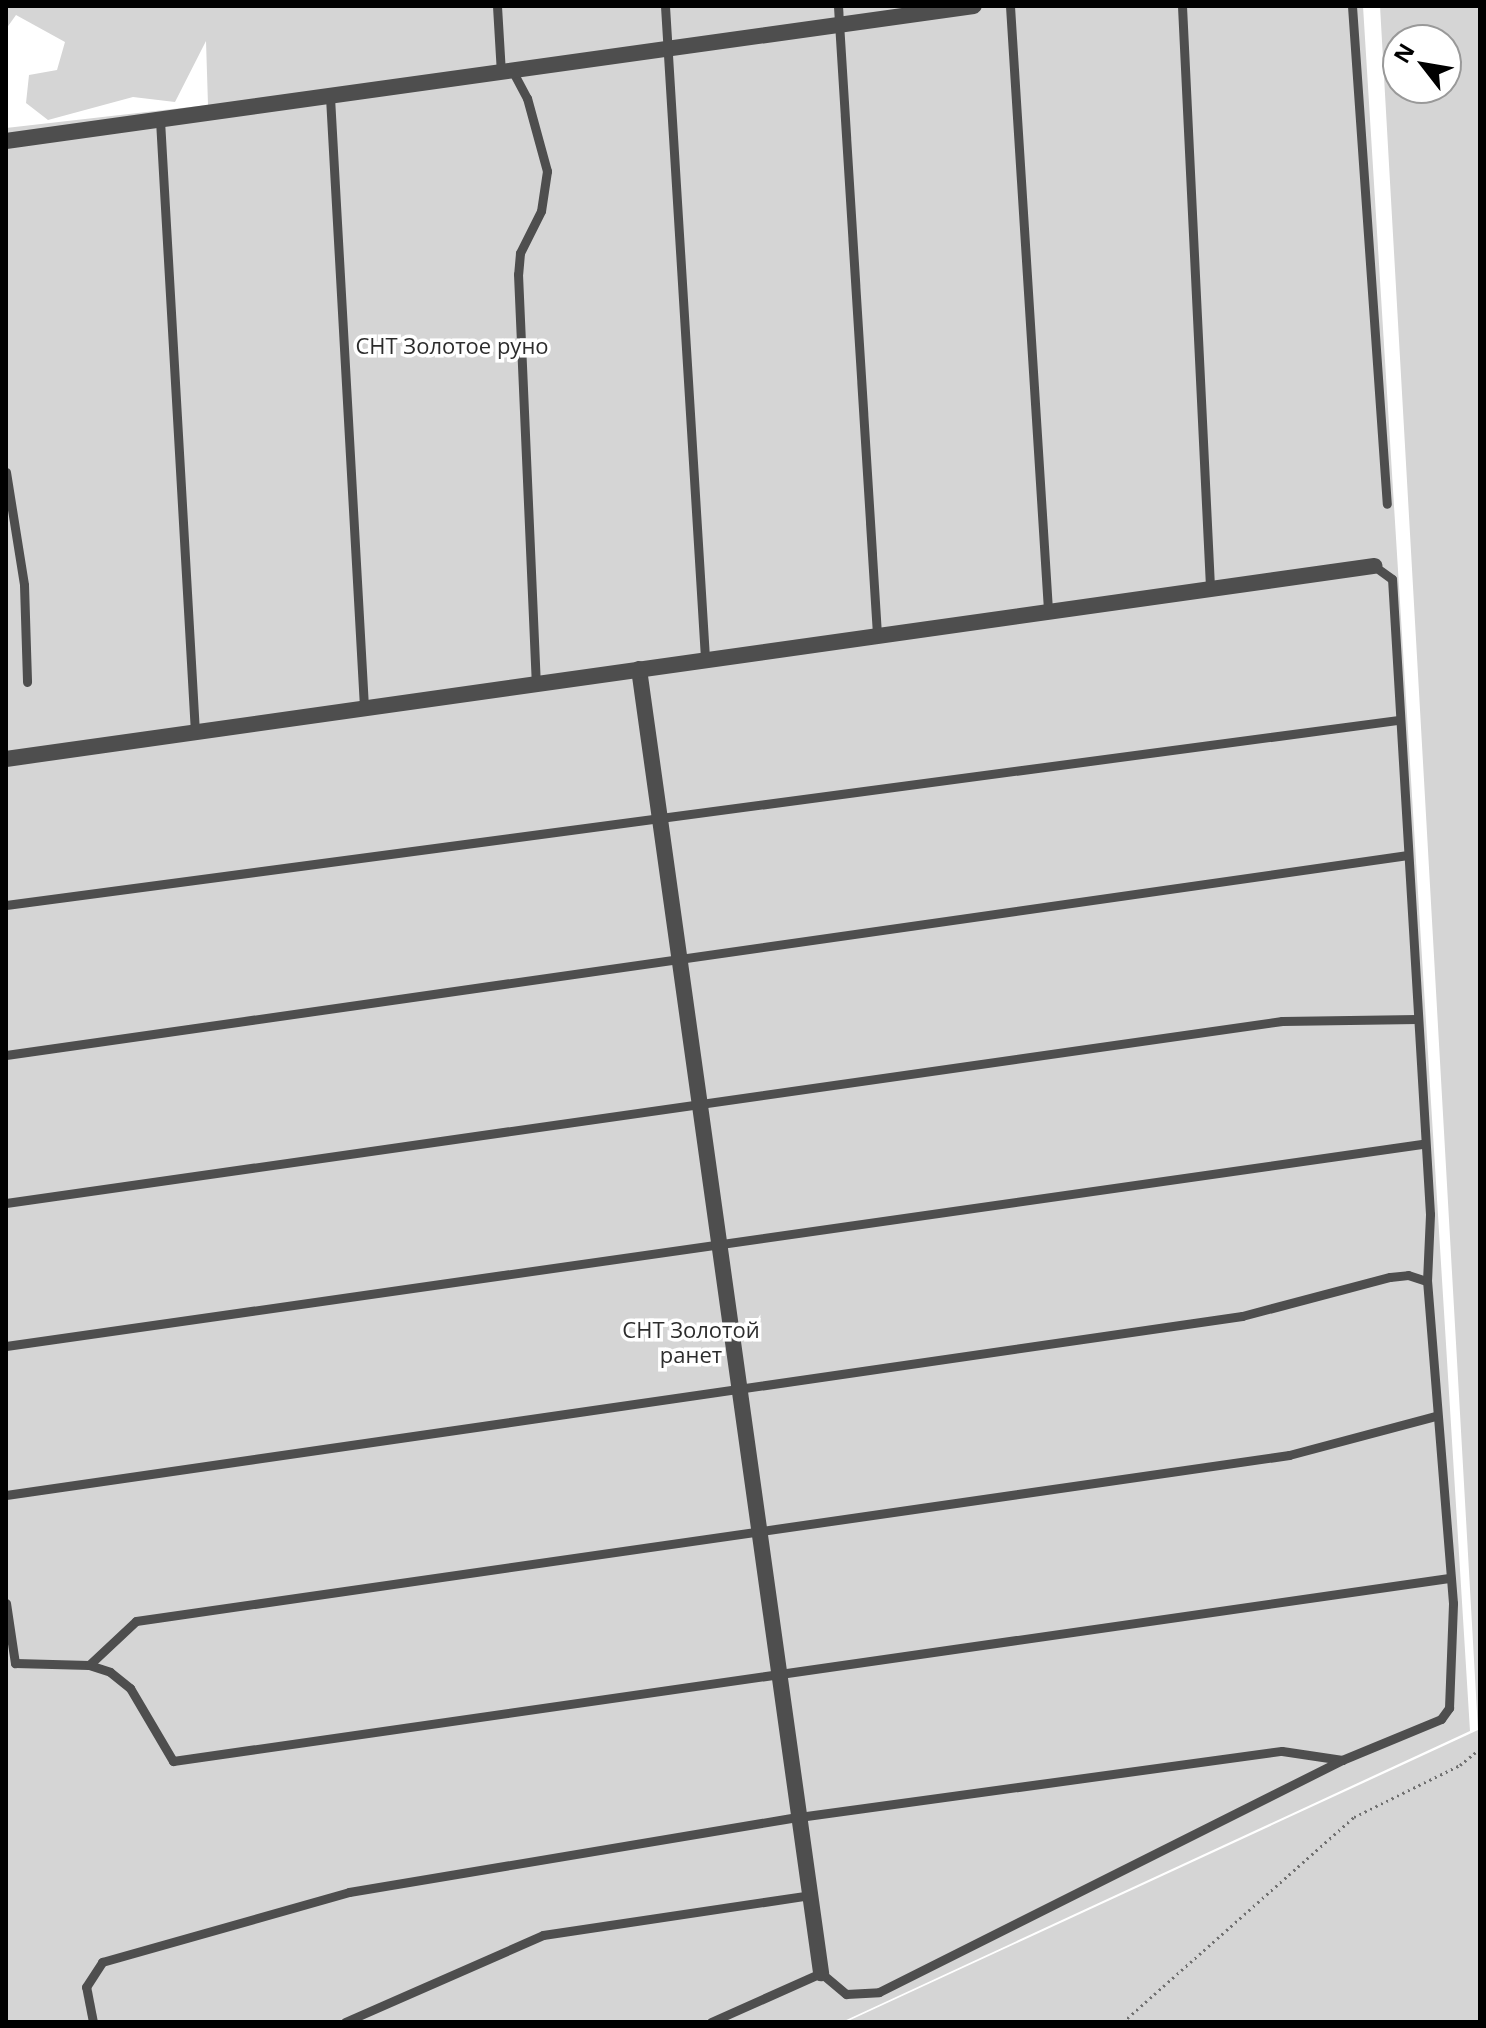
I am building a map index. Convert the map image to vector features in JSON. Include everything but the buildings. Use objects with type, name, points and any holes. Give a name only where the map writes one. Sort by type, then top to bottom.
[{"type":"street","points":[[6,141],[974,6]]},
{"type":"street","points":[[6,759],[1374,566]]},
{"type":"street","points":[[639,669],[821,1973]]},
{"type":"lane","points":[[497,6],[507,73],[527,98],[547,171],[541,211],[520,253],[518,274],[536,684]]},
{"type":"lane","points":[[665,6],[705,659]]},
{"type":"lane","points":[[838,6],[877,635]]},
{"type":"lane","points":[[1010,6],[1048,610]]},
{"type":"lane","points":[[1182,6],[1210,587]]},
{"type":"lane","points":[[1352,6],[1387,504]]},
{"type":"lane","points":[[330,97],[364,708]]},
{"type":"lane","points":[[160,120],[195,733]]},
{"type":"lane","points":[[6,472],[24,585],[27,682]]},
{"type":"lane","points":[[711,2022],[821,1973],[846,1994],[879,1992],[1342,1760],[1441,1719],[1449,1708],[1453,1688],[1449,1578],[1427,1281],[1430,1214],[1422,1144],[1392,579],[1374,566]]},
{"type":"lane","points":[[6,905],[660,815],[1399,720]]},
{"type":"lane","points":[[6,1055],[1408,855]]},
{"type":"lane","points":[[6,1203],[700,1100],[1282,1021],[1417,1019]]},
{"type":"lane","points":[[6,1346],[1422,1144]]},
{"type":"lane","points":[[6,1495],[1242,1316],[1390,1277],[1408,1275],[1427,1281]]},
{"type":"lane","points":[[89,1665],[136,1621],[1289,1455],[1436,1416]]},
{"type":"lane","points":[[6,1603],[15,1663],[89,1665],[130,1688],[173,1761],[1449,1578]]},
{"type":"lane","points":[[93,2022],[86,1987],[102,1962],[349,1892],[799,1817],[1282,1751],[1342,1760]]},
{"type":"lane","points":[[345,2022],[543,1935],[810,1895]]},
{"type":"path","points":[[1123,2022],[1354,1817],[1460,1765],[1480,1749]]},
{"type":"green space","name":"СНТ Золотой ранет","points":[[6,6],[1363,6],[1470,1731],[842,2022],[6,2022],[6,128],[208,105],[206,41],[175,102],[133,97],[48,120],[26,103],[29,75],[57,70],[65,42],[16,15],[6,29]]},
{"type":"green space","points":[[1380,6],[1480,6],[1480,2022],[846,2022],[1478,1730],[1386,104],[1462,104],[1462,24],[1382,24],[1382,41]]},
{"type":"park label","name":"СНТ Золотое руно","points":[[452,346]]}]
